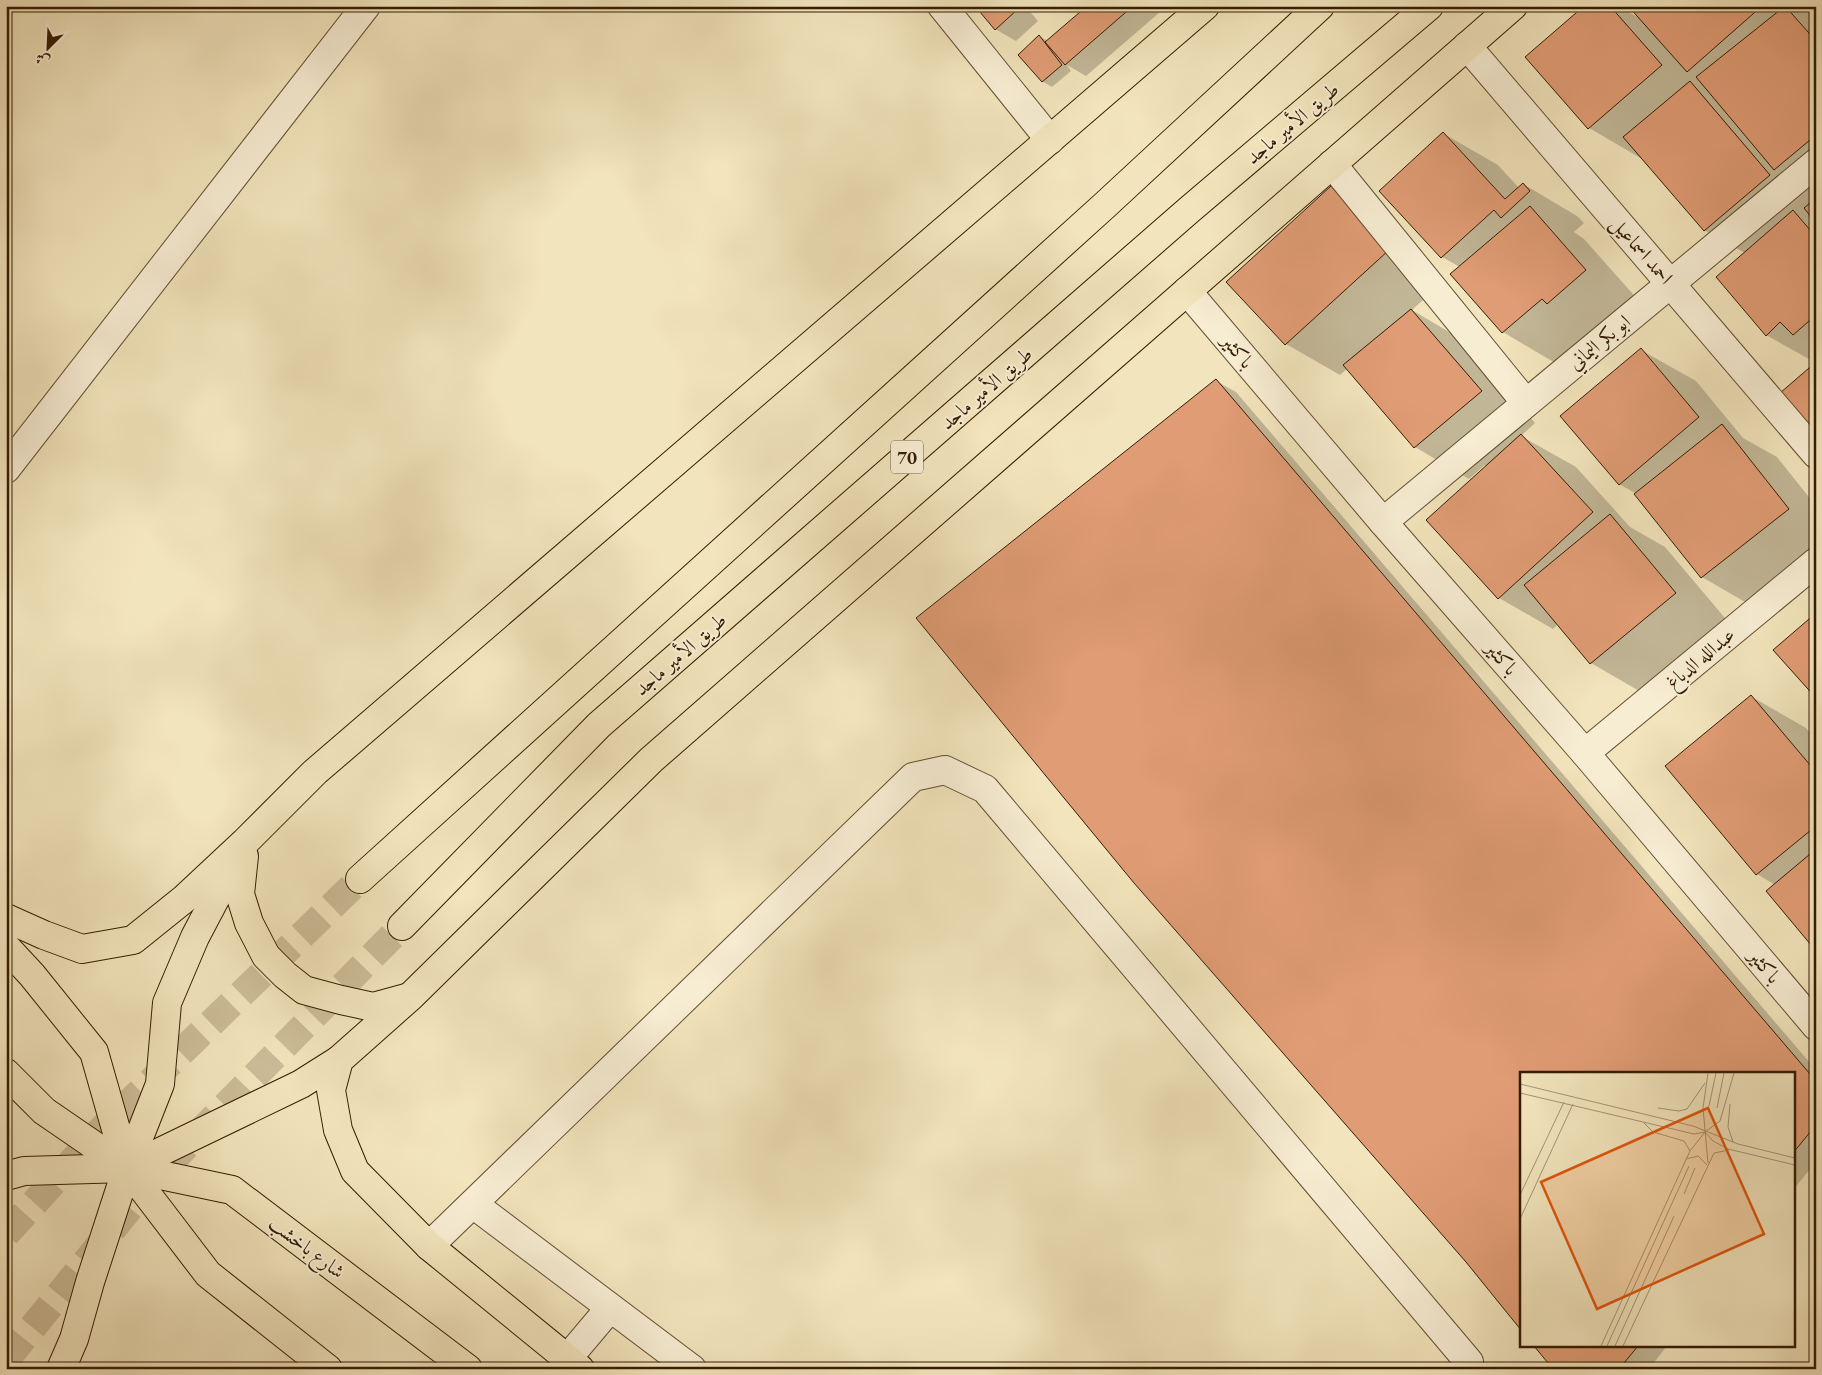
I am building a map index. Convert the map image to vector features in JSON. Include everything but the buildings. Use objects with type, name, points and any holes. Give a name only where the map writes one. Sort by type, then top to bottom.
[{"type":"main road","points":[[6,918],[82,949],[133,940],[184,899],[245,842],[315,772],[1205,6]]},
{"type":"main road","points":[[360,879],[1097,213],[1320,6]]},
{"type":"main road","name":"طريق الأمير ماجد","points":[[402,926],[599,725],[1189,210],[1429,6]]},
{"type":"main road","points":[[6,1176],[24,1171],[127,1168],[300,1084],[339,1060],[410,997],[650,760],[1513,6]]},
{"type":"main road","points":[[245,842],[240,894],[249,923],[266,956],[285,976],[304,990],[373,1007],[410,997]]},
{"type":"main road","points":[[61,1369],[74,1340],[90,1282],[127,1168],[160,1084],[167,1003],[195,937],[245,842]]},
{"type":"main road","name":"شارع باخشب","points":[[6,947],[94,1052],[127,1168]]},
{"type":"main road","points":[[339,1060],[331,1090],[338,1130],[354,1171],[429,1246],[573,1364]]},
{"type":"main road","name":"شارع باخشب","points":[[6,1073],[44,1110],[127,1168],[208,1274],[328,1369]]},
{"type":"main road","name":"شارع باخشب","points":[[127,1168],[232,1190],[468,1369]]},
{"type":"street","points":[[6,470],[366,6]]},
{"type":"street","points":[[942,6],[1050,140]]},
{"type":"street","name":"احمد اسماعيل","points":[[1467,46],[1816,454]]},
{"type":"street","name":"ابو بكر اليماني","points":[[1383,522],[1816,163]]},
{"type":"street","points":[[1332,164],[1526,403]]},
{"type":"street","name":"باكثير","points":[[1187,291],[1383,522],[1585,753],[1816,1026]]},
{"type":"street","name":"عبدالله الدباغ","points":[[1585,753],[1816,562]]},
{"type":"street","points":[[429,1246],[913,777],[946,770],[985,789],[1469,1362],[1469,1369]]},
{"type":"street","points":[[473,1204],[692,1369]]},
{"type":"street","points":[[573,1364],[610,1308]]},
{"type":"tunnel","points":[[6,1234],[100,1131],[360,879]]},
{"type":"tunnel","points":[[6,1360],[150,1183],[402,926]]}]
